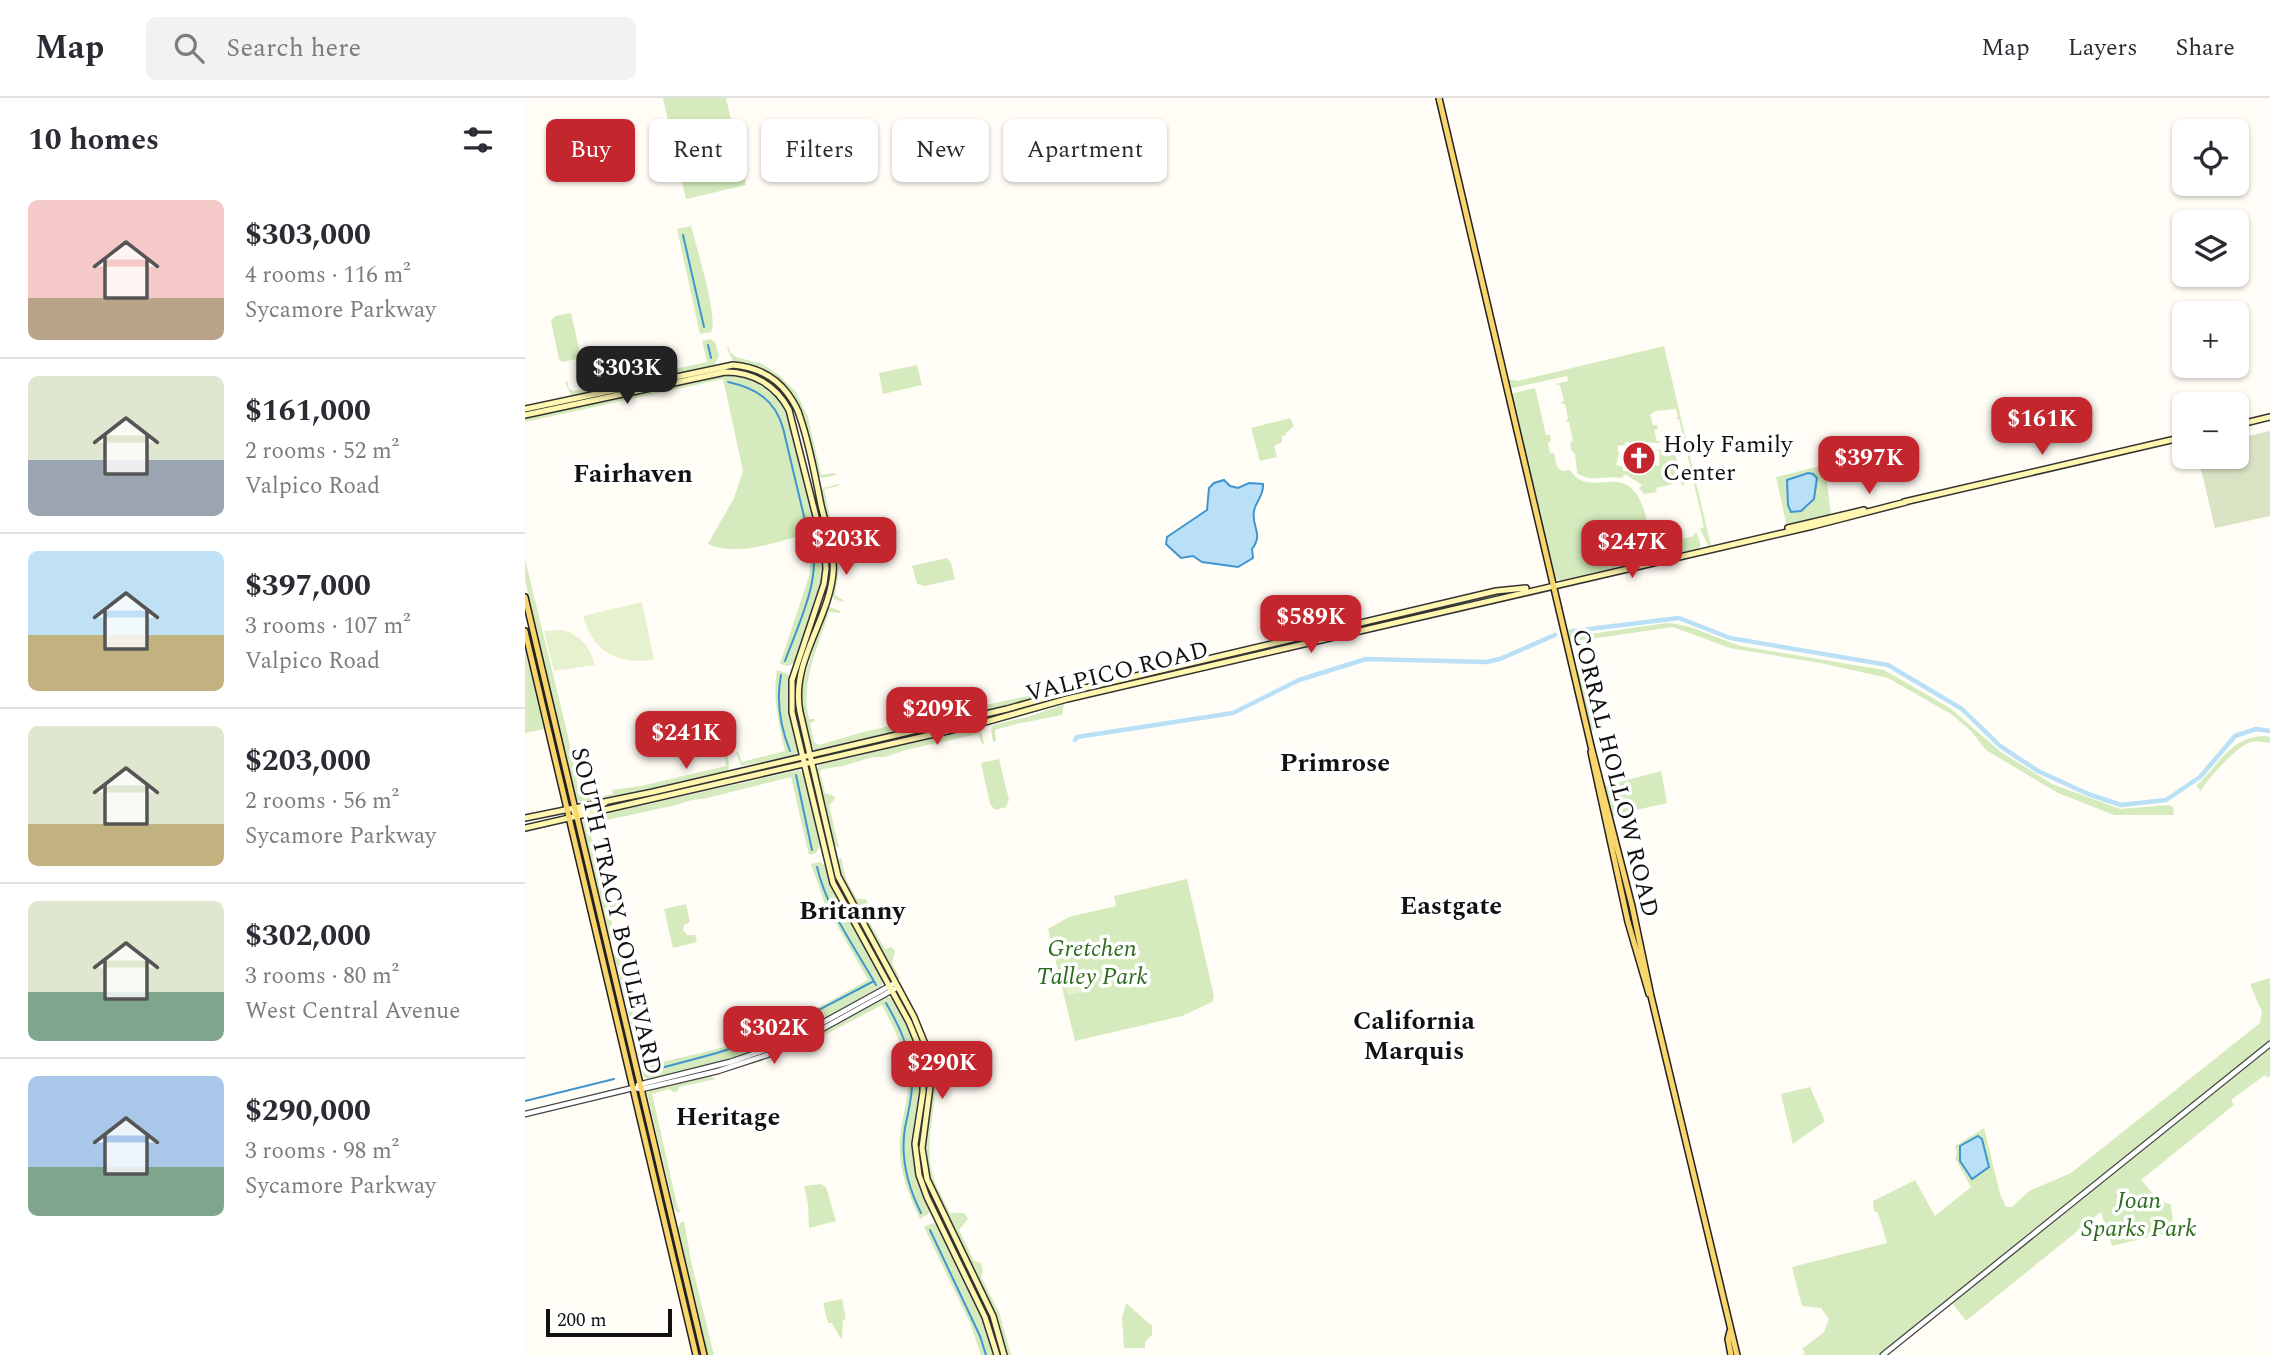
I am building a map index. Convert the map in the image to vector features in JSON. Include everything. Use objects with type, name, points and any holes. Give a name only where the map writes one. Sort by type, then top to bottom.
[{"type":"main road","name":"CORRAL HOLLOW ROAD","points":[[1439,99],[1591,746],[1597,787],[1644,981],[1651,996],[1730,1331]]},
{"type":"main road","points":[[525,410],[723,366],[754,369],[783,388],[800,416],[833,560],[830,588],[799,682],[799,706],[806,756]]},
{"type":"main road","points":[[525,415],[722,372],[743,373],[757,378],[781,397],[794,422],[826,559],[824,584],[794,671],[791,689],[792,712],[808,764],[833,883],[921,1032],[929,1065],[930,1094],[922,1147],[927,1179],[993,1316],[1004,1355]]},
{"type":"main road","points":[[2249,422],[2270,417]]},
{"type":"main road","name":"VALPICO ROAD","points":[[525,818],[566,809],[575,812],[808,764],[987,722],[1067,699],[2172,440]]},
{"type":"main road","name":"VALPICO ROAD","points":[[525,828],[568,818],[575,812],[611,800],[1007,709],[1064,692],[1496,591],[1553,585]]},
{"type":"main road","name":"SOUTH TRACY BOULEVARD","points":[[525,597],[704,1355]]},
{"type":"main road","name":"SOUTH TRACY BOULEVARD","points":[[525,631],[696,1355]]},
{"type":"main road","points":[[893,987],[915,1036],[923,1068],[923,1092],[915,1144],[921,1182],[985,1317],[997,1355]]},
{"type":"main road","points":[[1730,1331],[1728,1341],[1731,1355]]},
{"type":"main road","points":[[1730,1331],[1737,1355]]},
{"type":"street","points":[[525,1114],[641,1086],[718,1071],[768,1055],[794,1044],[893,987]]},
{"type":"street","points":[[1883,1355],[2270,1044]]},
{"type":"green space","points":[[663,98],[726,98],[731,119],[668,119]]},
{"type":"green space","points":[[682,182],[745,182],[746,185],[686,199]]},
{"type":"green space","points":[[691,226],[706,282],[713,325],[711,332],[700,334],[677,229]]},
{"type":"green space","points":[[571,313],[581,358],[562,362],[559,359],[551,321],[555,316]]},
{"type":"green space","points":[[710,339],[715,342],[719,356],[714,365],[577,395],[571,395],[565,382],[567,381],[569,389],[573,391],[707,362],[702,341]]},
{"type":"green space","points":[[1664,346],[1711,546],[1709,547],[1700,529],[1704,527],[1679,419],[1675,419],[1678,417],[1676,409],[1655,411],[1650,415],[1653,425],[1657,425],[1658,429],[1654,430],[1660,443],[1625,442],[1625,445],[1617,446],[1619,454],[1616,465],[1623,467],[1623,471],[1647,473],[1650,464],[1659,466],[1660,452],[1655,449],[1662,450],[1664,456],[1668,455],[1666,441],[1674,440],[1681,480],[1685,484],[1682,486],[1681,482],[1656,488],[1657,492],[1644,494],[1639,488],[1642,485],[1625,474],[1622,478],[1593,478],[1577,473],[1575,454],[1571,450],[1570,443],[1573,441],[1569,422],[1565,421],[1568,419],[1565,404],[1560,403],[1564,401],[1560,385],[1556,384],[1568,381],[1567,376],[1513,388],[1509,387],[1507,379],[1518,381]]},
{"type":"green space","points":[[729,347],[736,357],[762,364],[779,375],[796,392],[808,417],[821,475],[836,475],[822,478],[817,475],[803,417],[782,383],[768,373],[733,361],[727,348]]},
{"type":"green space","points":[[917,365],[922,385],[883,394],[879,373]]},
{"type":"green space","points":[[734,375],[759,383],[779,399],[789,414],[816,526],[812,533],[747,549],[720,548],[708,544],[734,498],[743,471],[723,379],[525,422],[525,418],[714,376]]},
{"type":"green space","points":[[1535,388],[1546,435],[1550,435],[1550,453],[1554,453],[1557,467],[1562,471],[1570,470],[1587,482],[1615,482],[1632,489],[1645,513],[1652,560],[1563,581],[1556,579],[1511,396]]},
{"type":"green space","points":[[1290,418],[1294,426],[1282,436],[1282,442],[1274,446],[1277,457],[1260,461],[1251,428]]},
{"type":"green space","points":[[2270,431],[2270,516],[2215,528],[2201,469],[2249,469],[2249,436]]},
{"type":"green space","points":[[1825,465],[1831,515],[1787,527],[1776,477]]},
{"type":"green space","points":[[839,484],[824,489],[840,563],[835,595],[843,602],[834,599],[831,594],[835,574],[821,493],[823,488]]},
{"type":"green space","points":[[1694,533],[1697,533],[1701,546],[1698,549],[1661,558],[1657,541],[1659,545],[1676,541],[1675,537],[1678,540],[1694,536]]},
{"type":"green space","points":[[817,541],[822,552],[823,566],[817,600],[795,662],[789,666],[780,664],[809,576],[810,563],[806,542]]},
{"type":"green space","points":[[947,558],[955,579],[925,586],[917,584],[912,566]]},
{"type":"green space","points":[[525,559],[579,792],[585,796],[599,794],[600,797],[613,794],[612,790],[726,766],[725,755],[728,770],[645,790],[581,802],[576,800],[525,580]]},
{"type":"green space","points":[[642,602],[654,660],[619,658],[601,648],[583,616]]},
{"type":"green space","points":[[830,607],[840,613],[829,612],[808,678],[809,719],[815,721],[810,723],[814,742],[819,745],[863,732],[1032,695],[1033,699],[814,750],[810,745],[801,689],[825,611]]},
{"type":"green space","points":[[1667,623],[1695,629],[1741,646],[1884,670],[1950,708],[2001,752],[2052,784],[2120,809],[2169,805],[2173,807],[2174,815],[2114,815],[2058,793],[1986,750],[1971,731],[1951,714],[1888,678],[1730,648],[1673,627],[1569,642],[1566,630],[1572,629],[1573,636],[1576,636]]},
{"type":"green space","points":[[563,630],[584,643],[595,665],[554,671],[544,631]]},
{"type":"green space","points":[[525,649],[544,729],[525,733]]},
{"type":"green space","points":[[1585,668],[1599,729],[1590,731],[1576,670]]},
{"type":"green space","points":[[777,670],[790,677],[788,704],[798,752],[741,766],[736,752],[742,762],[785,751],[776,701]]},
{"type":"green space","points":[[1064,704],[1062,715],[995,730],[996,741],[993,742],[993,725],[1031,716]]},
{"type":"green space","points":[[975,728],[981,730],[984,744],[978,734],[822,769],[820,772],[825,793],[835,799],[829,805],[839,848],[833,845],[816,771],[819,765]]},
{"type":"green space","points":[[2253,737],[2270,737],[2270,743],[2248,743],[2222,765],[2201,791],[2196,786],[2234,747]]},
{"type":"green space","points":[[999,759],[1009,800],[1006,807],[995,810],[990,804],[981,763]]},
{"type":"green space","points":[[799,770],[804,774],[820,846],[816,853],[809,855],[791,777],[588,824],[593,843],[601,845],[601,850],[595,855],[605,897],[615,900],[616,905],[609,911],[618,940],[611,939],[583,819]]},
{"type":"green space","points":[[1661,771],[1667,803],[1612,817],[1604,786]]},
{"type":"green space","points":[[841,857],[846,879],[857,899],[866,899],[868,903],[863,911],[885,949],[892,947],[895,951],[892,963],[900,978],[897,980],[843,880],[837,861]]},
{"type":"green space","points":[[820,862],[824,865],[836,896],[883,980],[881,987],[810,1027],[766,1047],[692,1069],[647,1079],[644,1077],[614,955],[620,949],[624,977],[628,978],[630,984],[627,988],[637,1032],[642,1033],[644,1039],[639,1044],[645,1066],[715,1050],[756,1037],[799,1018],[868,980],[825,904],[811,864]]},
{"type":"green space","name":"Gretchen Talley Park","points":[[1187,879],[1214,996],[1212,1002],[1182,1016],[1075,1041],[1048,929],[1069,917],[1116,906],[1114,896]]},
{"type":"green space","points":[[686,904],[690,922],[684,925],[683,930],[687,935],[695,935],[697,942],[673,948],[664,909]]},
{"type":"green space","points":[[1086,968],[1091,990],[1068,995],[1063,973]]},
{"type":"green space","points":[[2270,978],[2270,1042],[1881,1355],[1802,1355],[1805,1352],[1802,1349],[1824,1332],[1829,1319],[1821,1308],[1802,1306],[1792,1267],[1887,1243],[1878,1213],[1874,1211],[1873,1201],[1915,1180],[1935,1216],[1971,1187],[1955,1158],[1955,1146],[1984,1128],[2000,1194],[2006,1207],[2012,1207],[2029,1191],[2071,1173],[2260,1023],[2262,1012],[2250,984]]},
{"type":"green space","points":[[886,997],[892,998],[905,1021],[919,1062],[920,1081],[913,1156],[919,1183],[930,1209],[928,1214],[920,1219],[910,1197],[901,1165],[900,1142],[908,1088],[907,1071],[903,1051],[882,1005],[804,1046],[800,1051],[799,1047]]},
{"type":"green space","name":"Joan Sparks Park","points":[[2270,1047],[2270,1076],[2268,1078],[2265,1075],[2231,1100],[2234,1105],[2141,1180],[2158,1199],[2171,1205],[2174,1231],[2112,1246],[2101,1212],[1966,1321],[1952,1303]]},
{"type":"green space","points":[[937,1070],[929,1150],[931,1169],[950,1213],[964,1213],[968,1219],[959,1230],[974,1261],[981,1263],[981,1277],[999,1312],[1011,1355],[1007,1355],[996,1316],[935,1192],[930,1176],[926,1147],[933,1074]]},
{"type":"green space","points":[[709,1075],[716,1079],[679,1087],[678,1091],[673,1092],[670,1089],[652,1094],[678,1209],[681,1210],[678,1213],[674,1209],[647,1093],[651,1089]]},
{"type":"green space","points":[[1810,1087],[1825,1121],[1793,1144],[1781,1094]]},
{"type":"green space","points":[[821,1184],[826,1187],[836,1221],[809,1228],[804,1186]]},
{"type":"green space","points":[[684,1221],[714,1355],[708,1355],[678,1229]]},
{"type":"green space","points":[[933,1223],[938,1226],[984,1319],[994,1355],[981,1355],[970,1323],[924,1227]]},
{"type":"green space","points":[[842,1299],[846,1319],[843,1320],[840,1338],[832,1323],[828,1323],[823,1303]]},
{"type":"green space","points":[[1126,1303],[1152,1326],[1152,1335],[1145,1342],[1145,1348],[1124,1348],[1122,1318]]},
{"type":"water","points":[[1808,473],[1817,478],[1814,499],[1801,511],[1791,512],[1788,505],[1787,480]]},
{"type":"water","points":[[1224,480],[1230,486],[1238,488],[1249,483],[1263,484],[1254,511],[1257,539],[1252,549],[1253,558],[1238,567],[1202,562],[1193,556],[1181,558],[1166,544],[1167,537],[1207,510],[1209,488]]},
{"type":"water","points":[[1978,1136],[1982,1139],[1989,1167],[1972,1179],[1960,1161],[1960,1146]]},
{"type":"waterway","points":[[683,235],[704,327]]},
{"type":"waterway","points":[[708,345],[711,358]]},
{"type":"waterway","points":[[728,382],[756,392],[775,410],[783,428],[807,529]]},
{"type":"waterway","points":[[785,661],[810,590],[814,561],[812,548]]},
{"type":"waterway","points":[[1573,631],[1679,618],[1730,638],[1888,665],[1962,709],[2000,746],[2038,771],[2088,794],[2121,805],[2166,800],[2200,777],[2235,736],[2256,729],[2270,731]]},
{"type":"waterway","points":[[1075,740],[1077,737],[1233,713],[1299,680],[1366,659],[1486,662],[1500,659],[1555,635]]},
{"type":"waterway","points":[[781,675],[780,714],[790,751]]},
{"type":"waterway","points":[[796,775],[812,850]]},
{"type":"waterway","points":[[817,867],[827,898],[876,985]]},
{"type":"waterway","points":[[646,1072],[771,1035],[874,981]]},
{"type":"waterway","points":[[886,1003],[904,1040],[911,1069],[912,1092],[905,1128],[904,1161],[912,1193],[921,1213]]},
{"type":"waterway","points":[[525,1101],[614,1079]]},
{"type":"waterway","points":[[930,1230],[980,1336],[986,1355]]},
{"type":"place","name":"Holy Family Center","points":[[1639,458]]},
{"type":"district","name":"Fairhaven","points":[[633,473]]},
{"type":"district","name":"Primrose","points":[[1335,762]]},
{"type":"district","name":"Eastgate","points":[[1451,905]]},
{"type":"district","name":"Britanny","points":[[852,910]]},
{"type":"district","name":"California Marquis","points":[[1414,1035]]},
{"type":"district","name":"Heritage","points":[[728,1116]]}]
